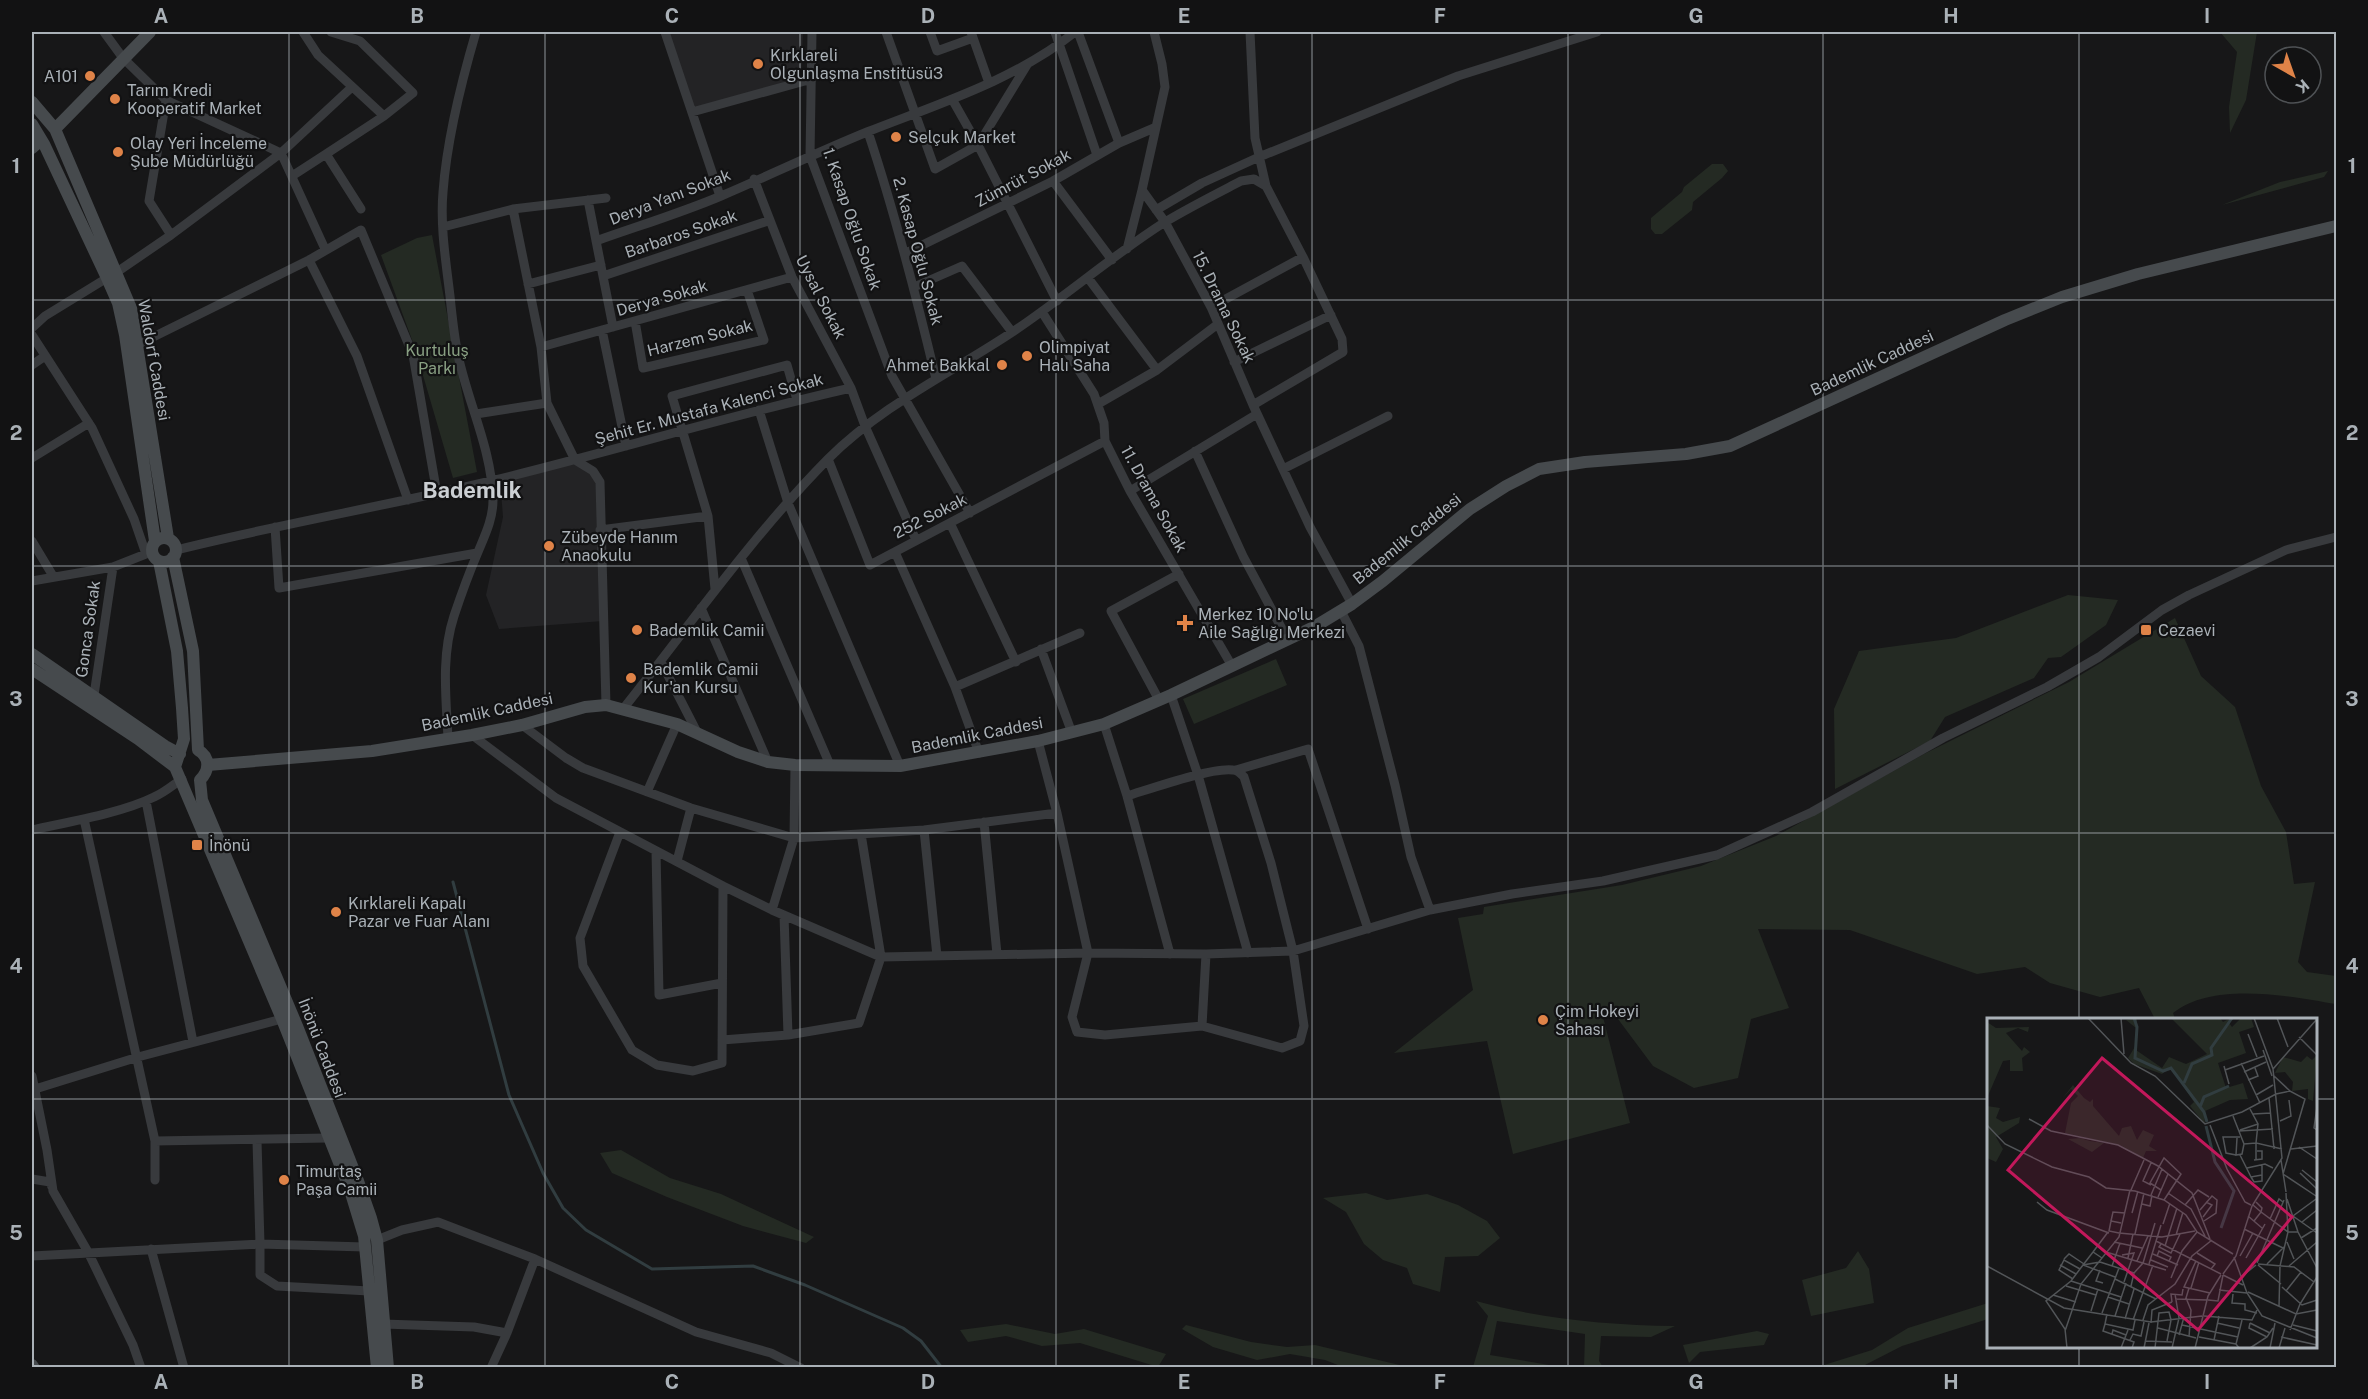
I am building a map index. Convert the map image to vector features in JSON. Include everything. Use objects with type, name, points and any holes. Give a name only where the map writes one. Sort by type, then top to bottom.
[{"type":"main road","points":[[39,144],[44,129],[50,127],[56,133],[123,58],[150,32]]},
{"type":"main road","name":"Waldorf Caddesi","points":[[32,102],[56,133],[112,275],[125,335],[156,549],[177,651],[184,739],[180,754]]},
{"type":"main road","name":"Waldorf Caddesi","points":[[32,124],[39,144],[130,308],[137,345],[156,549]]},
{"type":"main road","name":"Bademlik Caddesi","points":[[208,765],[372,751],[472,735],[522,725],[585,707],[606,705],[677,724],[738,752],[768,762],[795,765],[900,766],[979,753],[1072,733],[1104,724],[1171,695],[1288,640],[1346,608],[1470,508],[1539,469],[1585,462],[1686,454],[1730,446],[2005,320],[2062,297],[2138,274],[2337,226]]},
{"type":"main road","points":[[32,669],[138,739],[175,767],[182,779],[193,782],[200,780],[207,772],[208,765],[200,751],[193,680],[193,651],[173,542],[156,549],[167,562],[175,554]]},
{"type":"main road","points":[[32,654],[180,754]]},
{"type":"main road","points":[[175,767],[180,754],[187,749],[200,751]]},
{"type":"main road","name":"İnönü Caddesi","points":[[182,779],[350,1190],[364,1236],[377,1368]]},
{"type":"main road","name":"İnönü Caddesi","points":[[200,780],[202,800],[297,1026],[358,1181],[377,1240],[388,1368]]},
{"type":"street","points":[[104,32],[123,58],[166,100],[281,153],[325,249]]},
{"type":"street","points":[[303,32],[318,55],[384,116]]},
{"type":"street","points":[[292,176],[384,116],[414,93],[360,41],[331,32]]},
{"type":"street","points":[[360,41],[365,32]]},
{"type":"street","points":[[448,738],[446,657],[449,637],[454,617],[492,516],[491,481],[476,414],[464,383],[457,351],[443,227],[443,193],[451,137],[476,32]]},
{"type":"street","points":[[665,32],[720,196]]},
{"type":"street","name":"1. Kasap Oğlu Sokak","points":[[812,32],[810,156],[892,376],[970,513]]},
{"type":"street","points":[[886,32],[935,169],[978,145],[1027,65]]},
{"type":"street","points":[[930,32],[937,51],[972,35],[989,83]]},
{"type":"street","points":[[1055,32],[1097,155]]},
{"type":"street","points":[[1077,32],[1119,143]]},
{"type":"street","name":"Derya Yanı Sokak","points":[[596,241],[720,196],[868,132],[916,116],[1027,65],[1077,32]]},
{"type":"street","points":[[1127,249],[1164,87],[1156,32]]},
{"type":"street","points":[[1130,490],[1195,452],[1343,352],[1342,339],[1331,315],[1266,186],[1255,138],[1250,32]]},
{"type":"street","points":[[1156,210],[1202,183],[1259,157],[1458,76],[1597,32]]},
{"type":"street","points":[[692,112],[812,79]]},
{"type":"street","points":[[32,328],[45,316],[171,235],[281,153],[352,87]]},
{"type":"street","points":[[952,99],[978,145],[1056,301]]},
{"type":"street","points":[[166,100],[149,201],[171,235]]},
{"type":"street","name":"Zümrüt Sokak","points":[[906,253],[1053,181],[1119,143],[1154,128]]},
{"type":"street","name":"2. Kasap Oğlu Sokak","points":[[868,132],[906,253],[936,379]]},
{"type":"street","points":[[326,154],[361,209]]},
{"type":"street","points":[[623,709],[716,589],[788,503],[828,459],[865,426],[904,398],[1042,312],[1165,222],[1241,181],[1254,179],[1266,186]]},
{"type":"street","name":"Uysal Sokak","points":[[754,180],[768,221],[792,277],[851,388],[865,426],[916,540]]},
{"type":"street","points":[[1053,181],[1112,260]]},
{"type":"street","name":"15. Drama Sokak","points":[[1142,190],[1165,222],[1211,307],[1255,410],[1346,608],[1359,646],[1411,857],[1430,910]]},
{"type":"street","points":[[443,227],[513,210],[606,198]]},
{"type":"street","points":[[588,200],[613,327]]},
{"type":"street","points":[[513,210],[541,347],[547,403],[575,460],[593,471],[600,482],[606,705]]},
{"type":"street","name":"Barbaros Sokak","points":[[603,276],[768,221]]},
{"type":"street","points":[[137,345],[309,260],[361,230],[413,355],[437,494]]},
{"type":"street","points":[[1211,307],[1303,257]]},
{"type":"street","points":[[309,260],[357,356],[408,500]]},
{"type":"street","points":[[528,284],[601,265]]},
{"type":"street","points":[[914,287],[962,266],[1012,332]]},
{"type":"street","name":"Derya Sokak","points":[[541,347],[792,277]]},
{"type":"street","points":[[1088,278],[1157,370]]},
{"type":"street","name":"Harzem Sokak","points":[[635,321],[643,368],[764,340],[747,290]]},
{"type":"street","name":"11. Drama Sokak","points":[[1042,312],[1094,394],[1104,423],[1105,441],[1130,490],[1232,666]]},
{"type":"street","points":[[1234,362],[1331,315]]},
{"type":"street","points":[[1098,404],[1157,370],[1218,324]]},
{"type":"street","points":[[602,330],[626,446]]},
{"type":"street","points":[[32,335],[89,423],[134,519],[156,549],[112,567],[32,581]]},
{"type":"street","points":[[32,365],[45,356]]},
{"type":"street","points":[[716,589],[708,516],[672,396],[787,365],[797,400]]},
{"type":"street","name":"Şehit Er. Mustafa Kalenci Sokak","points":[[175,554],[275,527],[491,481],[797,400],[851,388]]},
{"type":"street","points":[[476,414],[547,403]]},
{"type":"street","points":[[759,410],[788,503],[900,766]]},
{"type":"street","points":[[1283,469],[1388,416]]},
{"type":"street","points":[[32,458],[89,423]]},
{"type":"street","name":"252 Sokak","points":[[828,459],[870,565],[1105,441]]},
{"type":"street","points":[[1195,452],[1242,556],[1288,640]]},
{"type":"street","points":[[600,530],[708,516]]},
{"type":"street","points":[[950,523],[1016,662]]},
{"type":"street","points":[[275,527],[279,588],[477,553]]},
{"type":"street","points":[[472,735],[556,798],[772,910],[881,957],[1293,951],[1430,910],[1512,894],[1603,881],[1717,855],[1812,812],[1943,738],[2047,687],[2099,657],[2162,610],[2189,595],[2286,550],[2337,537]]},
{"type":"street","points":[[32,541],[53,576]]},
{"type":"street","points":[[895,552],[955,687],[979,753]]},
{"type":"street","points":[[741,558],[830,765]]},
{"type":"street","name":"Gonca Sokak","points":[[94,695],[112,567]]},
{"type":"street","points":[[1159,700],[1111,611],[1179,574]]},
{"type":"street","points":[[701,608],[768,762]]},
{"type":"street","points":[[955,687],[1080,633]]},
{"type":"street","points":[[1041,649],[1072,733]]},
{"type":"street","points":[[661,662],[698,734]]},
{"type":"street","points":[[1171,695],[1198,776],[1248,953]]},
{"type":"street","points":[[647,792],[677,724]]},
{"type":"street","points":[[1104,724],[1127,796],[1170,954]]},
{"type":"street","points":[[522,725],[566,758],[584,768],[691,808],[794,838],[924,830],[1057,813]]},
{"type":"street","points":[[1038,741],[1057,813],[1088,953],[1072,1017],[1077,1032],[1105,1035],[1202,1026],[1282,1048],[1300,1041],[1304,1026],[1293,951],[1271,863],[1247,782],[1236,770]]},
{"type":"street","points":[[1127,796],[1198,776],[1236,770],[1308,749],[1368,929]]},
{"type":"street","points":[[772,910],[794,838],[795,765]]},
{"type":"street","points":[[32,830],[84,819],[146,801],[182,779]]},
{"type":"street","points":[[146,801],[193,1042]]},
{"type":"street","points":[[677,861],[691,808]]},
{"type":"street","points":[[84,819],[155,1141],[156,1180]]},
{"type":"street","points":[[984,822],[997,954]]},
{"type":"street","points":[[924,830],[937,956]]},
{"type":"street","points":[[620,832],[580,938],[583,966],[632,1050],[657,1065],[693,1071],[722,1063],[723,886]]},
{"type":"street","points":[[722,1040],[788,1035],[859,1023],[881,957],[861,834]]},
{"type":"street","points":[[656,851],[659,995],[722,983]]},
{"type":"street","points":[[784,915],[788,1035]]},
{"type":"street","points":[[1202,1026],[1206,954]]},
{"type":"street","points":[[33,1090],[193,1042],[282,1019]]},
{"type":"street","points":[[32,1076],[53,1191]]},
{"type":"street","points":[[155,1141],[328,1138]]},
{"type":"street","points":[[258,1140],[260,1275],[277,1286],[369,1291]]},
{"type":"street","points":[[32,1179],[50,1182],[88,1252],[133,1345],[141,1368]]},
{"type":"street","points":[[377,1240],[402,1230],[438,1222],[535,1259],[696,1332],[771,1353],[801,1368]]},
{"type":"street","points":[[32,1256],[260,1244],[365,1247]]},
{"type":"street","points":[[151,1249],[184,1368]]},
{"type":"street","points":[[491,1368],[535,1259]]},
{"type":"street","points":[[383,1323],[474,1327],[507,1333]]},
{"type":"shaded area","points":[[665,32],[803,32],[801,73],[792,83],[692,113]]},
{"type":"shaded area","name":"Zübeyde Hanım Anaokulu","points":[[575,460],[600,482],[603,621],[499,629],[486,595],[503,517],[500,479]]},
{"type":"green space","points":[[2220,32],[2257,32],[2246,100],[2230,133],[2229,107],[2237,52]]},
{"type":"green space","points":[[1712,164],[1723,164],[1728,171],[1693,202],[1692,210],[1662,234],[1655,234],[1651,229],[1651,218]]},
{"type":"green space","points":[[2328,171],[2324,177],[2222,205],[2280,182]]},
{"type":"green space","name":"Kurtuluş Parkı","points":[[432,235],[477,472],[453,478],[415,348],[381,255],[417,238]]},
{"type":"green space","points":[[2068,595],[2118,600],[2106,625],[2061,657],[2048,658],[2034,678],[1945,717],[1930,741],[1835,789],[1834,709],[1859,651],[1956,638]]},
{"type":"green space","points":[[2175,618],[2201,676],[2235,707],[2261,786],[2286,832],[2294,884],[2315,882],[2298,962],[2307,972],[2336,976],[2336,1004],[2274,995],[2230,994],[2190,1003],[2173,1013],[2175,1018],[2154,1018],[2139,988],[2100,997],[2050,983],[2025,967],[1977,974],[1850,930],[1758,929],[1789,1008],[1751,1019],[1738,1078],[1694,1088],[1653,1066],[1612,1011],[1602,1013],[1630,1123],[1513,1154],[1487,1041],[1394,1053],[1473,990],[1458,918],[1483,914],[1484,907],[1622,885],[1701,866],[1776,836],[1924,754],[2069,682]]},
{"type":"green space","points":[[1276,659],[1287,685],[1194,724],[1183,699]]},
{"type":"green space","points":[[621,1150],[670,1178],[721,1194],[814,1237],[806,1243],[743,1226],[612,1173],[600,1153]]},
{"type":"green space","points":[[1366,1193],[1387,1200],[1427,1194],[1458,1205],[1487,1221],[1500,1238],[1478,1256],[1445,1257],[1440,1292],[1413,1284],[1407,1268],[1383,1260],[1364,1244],[1346,1212],[1323,1198]]},
{"type":"green space","points":[[1858,1251],[1869,1269],[1874,1303],[1811,1316],[1802,1280],[1846,1268]]},
{"type":"green space","points":[[1476,1301],[1574,1320],[1675,1326],[1651,1337],[1601,1336],[1599,1361],[1603,1367],[1584,1368],[1585,1334],[1497,1321],[1490,1355],[1561,1367],[1473,1367],[1488,1316]]},
{"type":"green space","points":[[1987,1303],[1987,1319],[1902,1346],[1861,1367],[1821,1366],[1872,1350],[1908,1328]]},
{"type":"green space","points":[[1006,1324],[1055,1334],[1084,1329],[1166,1354],[1158,1367],[1080,1343],[1042,1346],[1006,1336],[968,1342],[960,1330]]},
{"type":"green space","points":[[1186,1325],[1251,1342],[1287,1347],[1315,1345],[1408,1367],[1343,1367],[1325,1360],[1290,1354],[1257,1360],[1213,1347],[1182,1329]]},
{"type":"green space","points":[[1757,1331],[1769,1334],[1764,1345],[1700,1352],[1689,1363],[1683,1345]]},
{"type":"waterway","points":[[453,882],[509,1095],[543,1173],[563,1208],[586,1230],[652,1269],[753,1266],[805,1285],[903,1328],[921,1341],[942,1368]]},
{"type":"place","name":"Kırklareli Olgunlaşma Enstitüsü3","points":[[758,64]]},
{"type":"place","name":"A101","points":[[90,76]]},
{"type":"place","name":"Tarım Kredi Kooperatif Market","points":[[115,99]]},
{"type":"place","name":"Selçuk Market","points":[[896,137]]},
{"type":"place","name":"Olay Yeri İnceleme Şube Müdürlüğü","points":[[118,152]]},
{"type":"place","name":"Olimpiyat Halı Saha","points":[[1027,356]]},
{"type":"place","name":"Ahmet Bakkal","points":[[1002,365]]},
{"type":"place","name":"Zübeyde Hanım Anaokulu","points":[[549,546]]},
{"type":"place","name":"Merkez 10 No'lu Aile Sağlığı Merkezi","points":[[1185,623]]},
{"type":"place","name":"Bademlik Camii","points":[[637,630]]},
{"type":"place","name":"Cezaevi","points":[[2146,630]]},
{"type":"place","name":"Bademlik Camii Kur'an Kursu","points":[[631,678]]},
{"type":"place","name":"İnönü","points":[[197,845]]},
{"type":"place","name":"Kırklareli Kapalı Pazar ve Fuar Alanı","points":[[336,912]]},
{"type":"place","name":"Çim Hokeyi Sahası","points":[[1543,1020]]},
{"type":"place","name":"Timurtaş Paşa Camii","points":[[284,1180]]},
{"type":"district","name":"Bademlik","points":[[472,490]]}]
